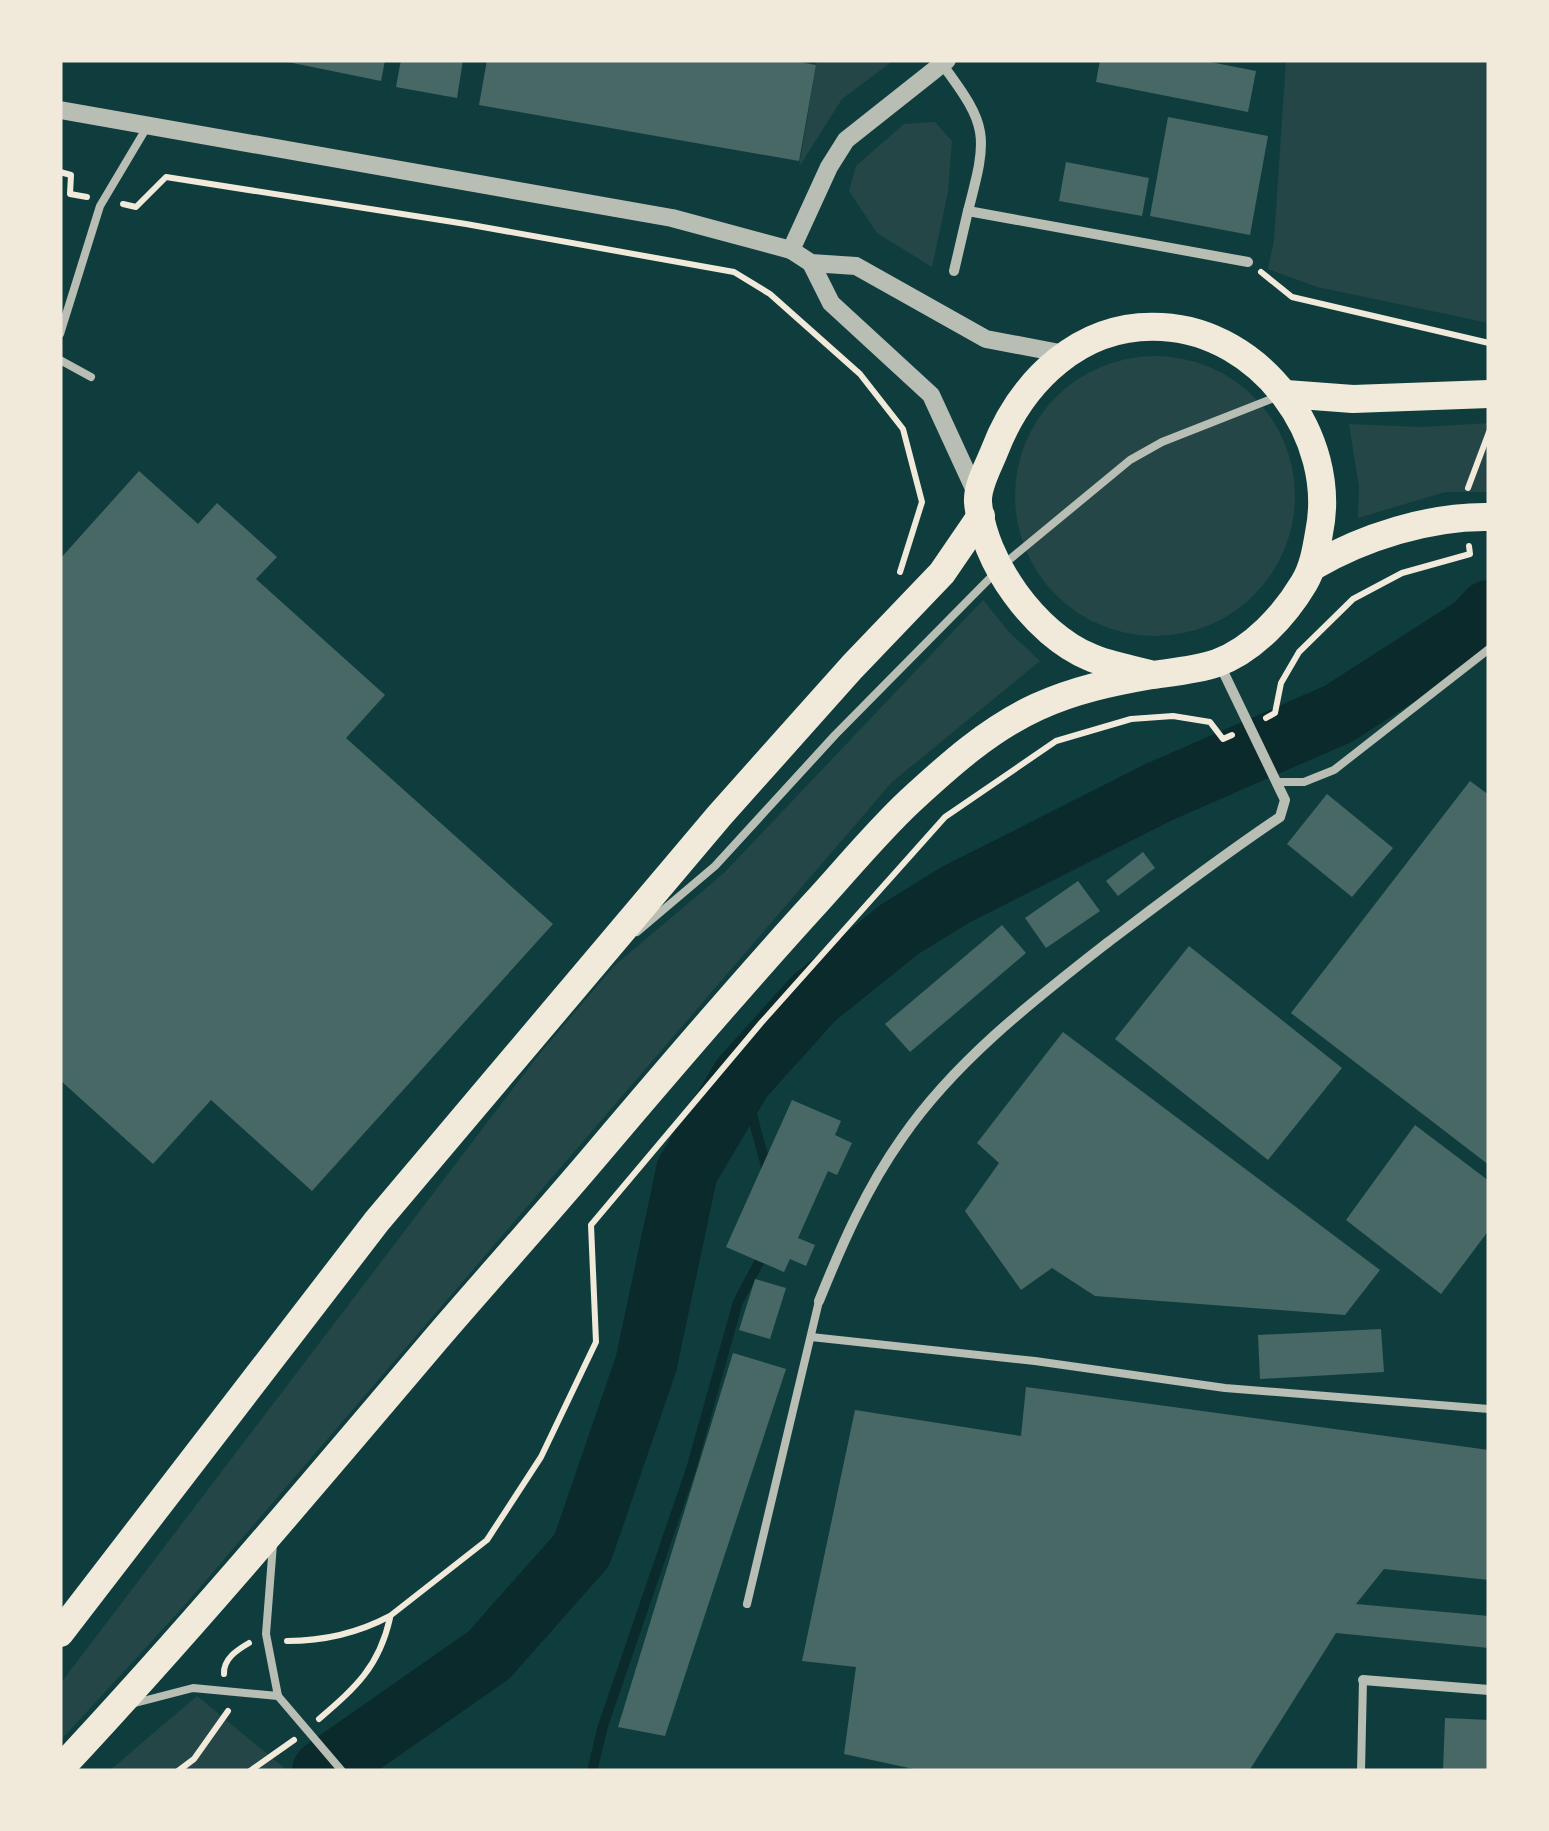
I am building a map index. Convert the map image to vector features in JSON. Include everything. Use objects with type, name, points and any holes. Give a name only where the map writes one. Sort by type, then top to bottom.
[{"type":"highway","points":[[60,1633],[377,1221],[719,816],[942,573],[979,506],[1004,424],[1036,378],[1065,354],[1096,338],[1129,328],[1165,326],[1205,334],[1264,370],[1286,394],[1304,425],[1319,478],[1322,517],[1312,567],[1301,589],[1260,638],[1219,662],[1088,687],[1038,706],[999,727],[904,807],[690,1044],[274,1529],[60,1769]]},
{"type":"highway","points":[[1286,394],[1353,399],[1489,394]]},
{"type":"highway","points":[[979,506],[1001,567],[1031,616],[1090,658],[1154,675]]},
{"type":"highway","points":[[1312,567],[1338,552],[1402,530],[1468,516],[1489,517]]},
{"type":"street","points":[[791,250],[829,167],[846,140],[944,62],[978,115],[982,148],[954,272]]},
{"type":"street","points":[[60,110],[672,218],[791,250],[811,263],[856,266],[986,339],[1065,354]]},
{"type":"street","points":[[968,210],[1248,262]]},
{"type":"street","points":[[811,263],[831,303],[931,395],[979,506]]},
{"type":"street","points":[[819,1301],[852,1219],[903,1136],[942,1088],[1032,1001],[1215,860],[1280,817],[1285,800],[1219,662]]},
{"type":"street","points":[[1363,1680],[1489,1690]]},
{"type":"lane","points":[[60,334],[104,200],[146,127]]},
{"type":"lane","points":[[60,360],[91,377]]},
{"type":"lane","points":[[588,974],[715,866],[835,735],[1001,567],[1130,460],[1162,442],[1286,394]]},
{"type":"lane","points":[[1277,782],[1304,782],[1334,770],[1489,649]]},
{"type":"lane","points":[[747,1604],[819,1301]]},
{"type":"lane","points":[[811,1337],[1035,1361],[1224,1388],[1489,1409]]},
{"type":"lane","points":[[274,1529],[266,1634],[278,1696],[342,1771]]},
{"type":"lane","points":[[1361,1771],[1363,1680]]},
{"type":"lane","points":[[118,1707],[193,1688],[278,1696]]},
{"type":"path","points":[[60,172],[71,174],[70,194],[136,206],[166,176],[734,272],[770,294],[860,374],[904,429],[922,502],[895,586]]},
{"type":"path","points":[[1248,262],[1292,297],[1489,342]]},
{"type":"path","points":[[1275,714],[1281,683],[1299,652],[1353,599],[1402,573],[1470,554]]},
{"type":"path","points":[[178,1771],[194,1759],[228,1712],[224,1668],[235,1651],[266,1634],[280,1640],[315,1641],[372,1626],[487,1540],[542,1456],[596,1342],[591,1225],[760,1024],[945,817],[1056,741],[1131,719],[1173,716],[1210,722],[1223,739]]},
{"type":"path","points":[[313,1724],[374,1666],[390,1616]]},
{"type":"path","points":[[250,1771],[298,1736]]},
{"type":"shaded area","points":[[817,60],[894,60],[842,99],[799,167]]},
{"type":"shaded area","points":[[1286,60],[1489,60],[1489,323],[1317,287],[1268,269],[1274,240]]},
{"type":"shaded area","points":[[935,122],[952,141],[948,192],[932,267],[877,233],[849,191],[856,166],[904,124]]},
{"type":"shaded area","points":[[1155,356],[1209,367],[1254,397],[1284,442],[1295,496],[1284,550],[1254,595],[1209,625],[1155,636],[1101,625],[1056,595],[1026,550],[1015,496],[1026,442],[1056,397],[1101,367]]},
{"type":"shaded area","points":[[1489,423],[1489,492],[1445,492],[1358,518],[1359,487],[1349,424],[1421,427]]},
{"type":"shaded area","points":[[983,600],[1040,661],[892,782],[183,1607],[60,1741],[60,1684],[537,1057],[614,966],[724,873]]},
{"type":"shaded area","points":[[197,1696],[288,1771],[109,1771]]},
{"type":"building","points":[[278,60],[385,60],[381,81]]},
{"type":"building","points":[[401,60],[463,60],[457,98],[396,87]]},
{"type":"building","points":[[487,60],[789,60],[816,65],[799,161],[479,105]]},
{"type":"building","points":[[1100,60],[1200,60],[1256,71],[1248,112],[1096,82]]},
{"type":"building","points":[[1168,117],[1268,136],[1250,235],[1150,216]]},
{"type":"building","points":[[1066,162],[1149,178],[1142,216],[1059,201]]},
{"type":"building","points":[[139,471],[198,524],[217,503],[277,557],[256,579],[385,695],[346,738],[553,924],[312,1191],[211,1100],[153,1164],[60,1080],[60,559]]},
{"type":"building","points":[[1470,781],[1489,795],[1489,1165],[1291,1013]]},
{"type":"building","points":[[1327,794],[1393,848],[1352,897],[1287,844]]},
{"type":"building","points":[[1143,852],[1155,868],[1118,896],[1106,881]]},
{"type":"building","points":[[1078,881],[1100,911],[1046,948],[1025,918]]},
{"type":"building","points":[[1002,925],[1026,953],[910,1052],[885,1024]]},
{"type":"building","points":[[1189,946],[1342,1068],[1268,1160],[1115,1039]]},
{"type":"building","points":[[1063,1032],[1380,1270],[1345,1315],[1095,1296],[1052,1268],[1021,1290],[965,1211],[999,1163],[977,1143]]},
{"type":"building","points":[[792,1100],[841,1121],[835,1135],[852,1143],[837,1175],[828,1171],[798,1238],[815,1245],[806,1266],[790,1259],[784,1272],[726,1247]]},
{"type":"building","points":[[1415,1125],[1489,1181],[1489,1230],[1441,1294],[1346,1220]]},
{"type":"building","points":[[755,1279],[786,1288],[770,1339],[739,1330]]},
{"type":"building","points":[[1381,1329],[1384,1372],[1260,1379],[1258,1335]]},
{"type":"building","points":[[733,1353],[786,1369],[665,1736],[618,1727]]},
{"type":"building","points":[[1026,1387],[1489,1450],[1489,1580],[1384,1569],[1356,1604],[1489,1616],[1489,1648],[1336,1633],[1249,1771],[923,1771],[844,1754],[856,1667],[802,1661],[855,1410],[1021,1436]]},
{"type":"building","points":[[1445,1718],[1489,1720],[1489,1771],[1443,1771]]},
{"type":"waterway","points":[[323,1771],[489,1655],[582,1550],[646,1364],[687,1171],[742,1078],[814,998],[900,929],[955,895],[1159,792],[1338,714],[1475,626],[1489,611]]},
{"type":"waterway","points":[[742,1078],[767,1170]]},
{"type":"waterway","points":[[592,1771],[603,1726],[691,1469],[738,1302],[765,1251]]}]
